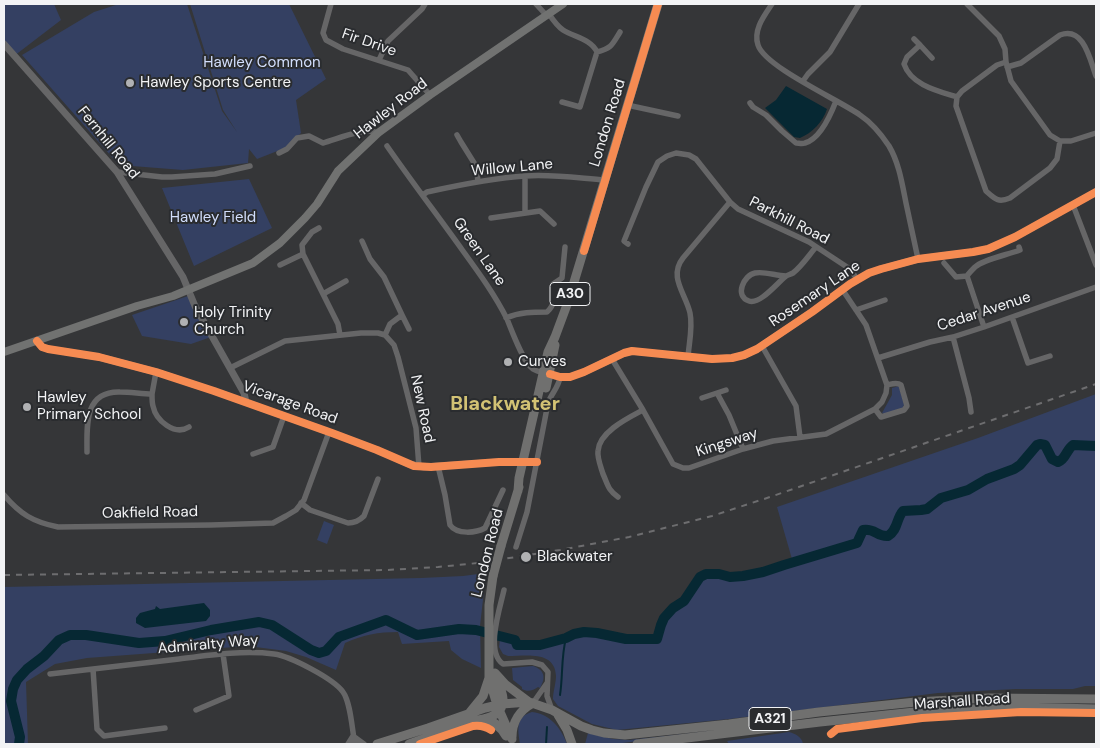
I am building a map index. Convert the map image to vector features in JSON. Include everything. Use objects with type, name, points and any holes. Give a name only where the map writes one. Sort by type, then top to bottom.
[{"type":"main road","name":"Hawley Road","points":[[4,352],[137,306],[173,296],[187,287],[213,276],[231,272],[254,263],[280,243],[305,218],[317,204],[338,172],[378,133],[563,4]]},
{"type":"main road","name":"London Road","points":[[530,462],[547,374],[555,348],[555,337],[564,316],[658,4]]},
{"type":"main road","name":"London Road","points":[[512,742],[499,707],[492,675],[492,626],[488,606],[493,576],[518,491],[530,462],[546,402],[547,374]]},
{"type":"main road","points":[[468,714],[481,700],[492,675],[531,702]]},
{"type":"main road","name":"Marshall Road","points":[[531,702],[592,730],[630,735],[947,699],[1013,697],[1096,698]]},
{"type":"main road","points":[[378,744],[468,714],[531,702]]},
{"type":"main road","points":[[512,742],[516,718],[531,702]]},
{"type":"main road","points":[[484,720],[495,715],[499,707]]},
{"type":"main road","name":"Marshall Road","points":[[638,744],[924,711],[1018,707],[1096,709]]},
{"type":"main road","points":[[554,711],[567,730],[572,744]]},
{"type":"main road","points":[[409,744],[474,721],[484,720],[498,725],[512,742]]},
{"type":"street","name":"Fir Drive","points":[[331,4],[323,33],[326,40],[343,49],[408,70],[430,96]]},
{"type":"street","points":[[379,60],[388,41],[425,4]]},
{"type":"street","points":[[536,4],[563,30],[587,41],[597,52],[580,107],[562,102]]},
{"type":"street","points":[[772,4],[756,35],[761,53],[803,81],[859,114],[874,126],[888,145],[897,162],[918,259]]},
{"type":"street","points":[[803,81],[830,52],[859,4]]},
{"type":"street","points":[[967,4],[999,36],[1005,50],[1011,81],[1050,135],[1060,142],[1071,141],[1096,133]]},
{"type":"street","points":[[597,52],[610,47],[620,32]]},
{"type":"street","points":[[1060,142],[1057,159],[1050,168],[1010,198],[1003,201],[994,198],[986,191],[956,106],[957,97],[962,91],[997,65],[1021,63],[1065,33],[1072,34],[1084,43],[1096,73]]},
{"type":"street","points":[[914,40],[932,58]]},
{"type":"street","name":"Fernhill Road","points":[[4,44],[117,172],[183,277],[195,306],[244,393],[246,402]]},
{"type":"street","points":[[920,45],[907,57],[904,64],[906,71],[922,84],[957,97]]},
{"type":"street","points":[[750,103],[796,143],[805,143],[827,122],[836,101]]},
{"type":"street","points":[[627,105],[678,116]]},
{"type":"street","points":[[279,153],[287,149],[297,138],[309,136],[323,143],[365,131],[372,130],[378,133]]},
{"type":"street","points":[[457,135],[476,166],[478,181]]},
{"type":"street","name":"Green Lane","points":[[387,146],[495,297],[531,367],[547,374]]},
{"type":"street","points":[[628,244],[624,241],[646,187],[658,162],[667,156],[676,153],[696,159],[730,202]]},
{"type":"street","points":[[117,172],[172,177],[215,174],[250,166]]},
{"type":"street","points":[[525,176],[525,212]]},
{"type":"street","name":"Willow Lane","points":[[423,195],[426,192],[478,181],[525,176],[556,176],[605,180]]},
{"type":"street","name":"Rosemary Lane","points":[[560,377],[575,375],[632,351],[712,359],[744,356],[812,312],[857,279],[881,269],[918,259],[988,249],[1015,237],[1096,192]]},
{"type":"street","name":"Parkhill Road","points":[[688,357],[690,312],[677,280],[676,270],[679,263],[730,202],[738,209],[816,247],[850,269],[857,279]]},
{"type":"street","points":[[1073,205],[1096,265]]},
{"type":"street","points":[[491,218],[540,211],[554,224]]},
{"type":"street","points":[[319,228],[312,232],[302,245],[303,254],[338,324],[340,335]]},
{"type":"street","points":[[362,241],[370,259],[384,277],[409,329]]},
{"type":"street","points":[[506,318],[514,314],[526,312],[547,312],[552,308],[554,302],[553,284],[562,278],[565,247]]},
{"type":"street","points":[[786,276],[763,272],[754,273],[747,277],[743,283],[741,292],[743,297],[749,301],[754,301],[773,289],[786,276],[793,273],[816,247]]},
{"type":"street","points":[[944,263],[956,277],[967,276],[976,266],[1020,250],[1019,247]]},
{"type":"street","points":[[280,265],[303,254]]},
{"type":"street","points":[[967,276],[984,327]]},
{"type":"street","points":[[323,294],[346,281]]},
{"type":"street","name":"Cedar Avenue","points":[[878,358],[984,327],[1096,287]]},
{"type":"street","points":[[842,289],[866,325],[887,385],[882,402],[875,410],[881,417],[904,410],[907,406],[901,385],[894,383],[887,385]]},
{"type":"street","points":[[856,310],[885,300]]},
{"type":"street","points":[[230,368],[285,341],[361,333],[385,335],[390,324],[402,315]]},
{"type":"street","points":[[1012,317],[1028,363]]},
{"type":"street","name":"New Road","points":[[385,335],[394,345],[398,357],[416,428],[419,467]]},
{"type":"street","points":[[953,337],[968,391],[971,412]]},
{"type":"street","name":"Vicarage Road","points":[[37,341],[42,347],[48,349],[98,357],[156,372],[246,402],[419,467],[530,462]]},
{"type":"street","points":[[762,346],[796,406],[800,437]]},
{"type":"street","points":[[1022,366],[1050,356]]},
{"type":"street","name":"Kingsway","points":[[612,359],[644,410],[673,464],[683,468],[689,468],[743,449],[773,441],[826,434],[875,410]]},
{"type":"street","points":[[156,372],[152,394],[153,406],[161,421],[177,430],[185,430],[189,427]]},
{"type":"street","points":[[546,402],[560,382],[560,377],[547,374]]},
{"type":"street","points":[[702,398],[726,390]]},
{"type":"street","points":[[87,452],[88,415],[99,397],[105,393],[120,392],[152,394]]},
{"type":"street","points":[[717,393],[743,449]]},
{"type":"street","points":[[618,497],[610,492],[601,467],[597,454],[599,444],[603,437],[611,430],[644,410]]},
{"type":"street","points":[[253,454],[273,447],[284,416]]},
{"type":"street","points":[[329,432],[302,503],[310,510],[348,524],[355,523],[364,516],[378,479]]},
{"type":"street","points":[[516,547],[527,512],[530,462]]},
{"type":"street","points":[[438,466],[450,526],[459,532],[479,531],[485,528],[503,490]]},
{"type":"street","name":"Oakfield Road","points":[[4,495],[32,520],[58,526],[269,524],[286,516],[302,503]]},
{"type":"street","points":[[492,626],[504,590]]},
{"type":"street","points":[[491,648],[503,664],[532,662],[542,665],[548,672],[548,699],[554,711]]},
{"type":"street","name":"Admiralty Way","points":[[50,674],[224,654],[253,652],[285,656],[339,687],[344,694],[349,708],[355,744]]},
{"type":"street","points":[[196,710],[228,696],[224,654]]},
{"type":"street","points":[[93,669],[97,729],[104,736],[165,728]]},
{"type":"street","points":[[531,702],[547,683]]},
{"type":"street","points":[[348,744],[353,736],[364,744]]},
{"type":"green space","points":[[4,4],[54,4],[61,20],[14,56],[4,44]]},
{"type":"green space","name":"Hawley Sports Centre","points":[[119,4],[187,4],[222,111],[237,132],[223,110],[190,4],[289,4],[326,79],[296,100],[301,133],[285,148],[257,159],[249,149],[248,163],[183,170],[119,165],[22,55],[94,12]]},
{"type":"green space","name":"Hawley Field","points":[[249,179],[272,228],[194,266],[162,188]]},
{"type":"green space","points":[[188,296],[211,337],[191,344],[142,336],[132,315]]},
{"type":"green space","points":[[899,386],[904,404],[903,409],[882,413],[892,395],[892,388]]},
{"type":"green space","points":[[1096,394],[1096,686],[1073,689],[1016,689],[938,693],[729,719],[617,730],[592,724],[558,706],[553,699],[556,676],[551,662],[545,658],[531,655],[508,656],[503,654],[499,647],[500,639],[510,642],[517,648],[540,648],[584,635],[629,642],[660,641],[668,618],[677,609],[687,604],[703,580],[708,577],[730,581],[746,579],[794,566],[777,507],[978,438]]},
{"type":"green space","points":[[324,521],[334,525],[327,544],[317,540]]},
{"type":"green space","points":[[486,573],[480,626],[481,668],[462,659],[451,650],[449,641],[402,644],[398,632],[371,634],[345,643],[336,670],[286,651],[248,646],[87,658],[55,664],[26,682],[28,744],[4,744],[4,587],[421,578]]},
{"type":"green space","points":[[533,666],[542,672],[544,678],[542,684],[540,688],[538,687],[530,691],[524,690],[513,680],[512,668]]},
{"type":"green space","points":[[532,712],[544,716],[554,723],[562,733],[567,744],[520,744],[518,729],[520,721]]},
{"type":"green space","points":[[722,730],[614,744],[585,744],[588,733],[613,739],[629,740]]},
{"type":"green space","points":[[789,732],[798,736],[803,744],[729,744],[727,741]]},
{"type":"shaded area","points":[[786,86],[827,109],[823,118],[816,126],[800,138],[794,137],[765,108],[776,100]]},
{"type":"shaded area","points":[[204,603],[210,610],[210,616],[206,621],[145,628],[136,623],[136,618],[140,613],[155,609],[156,606],[160,609]]},
{"type":"waterway","points":[[19,744],[20,737],[11,701],[17,680],[59,640],[70,635],[86,635],[139,643],[165,641],[211,630],[259,622],[272,625],[311,650],[319,653],[326,651],[339,637],[386,620],[417,635],[459,629],[476,630],[515,640],[517,645],[540,645],[584,632],[626,639],[657,639],[664,618],[673,608],[684,601],[700,577],[706,574],[719,574],[730,577],[763,572],[857,543],[863,530],[870,530],[888,536],[894,531],[903,511],[927,509],[941,498],[968,490],[987,479],[1014,469],[1020,465],[1037,445],[1045,445],[1052,459],[1058,462],[1063,459],[1073,445],[1096,446]]},
{"type":"waterway","points":[[560,695],[563,652],[566,638]]},
{"type":"waterway","points":[[546,744],[547,727]]},
{"type":"railway","points":[[4,575],[387,570],[478,563],[560,550],[629,537],[712,516],[1096,384]]},
{"type":"cycle path","points":[[584,251],[658,4]]},
{"type":"cycle path","points":[[550,374],[570,377],[632,351],[712,359],[744,355],[757,349],[850,284],[869,273],[918,259],[988,249],[1015,237],[1096,192]]},
{"type":"cycle path","points":[[37,341],[42,347],[48,349],[99,357],[156,372],[214,391],[332,433],[414,466],[431,467],[499,462],[537,462]]},
{"type":"cycle path","points":[[831,734],[837,729],[922,718],[1021,712],[1096,713]]},
{"type":"cycle path","points":[[420,744],[473,726],[482,726],[491,730]]},
{"type":"place","name":"Hawley Sports Centre","points":[[130,83]]},
{"type":"place","name":"Holy Trinity Church","points":[[184,322]]},
{"type":"place","name":"Curves","points":[[508,362]]},
{"type":"place","name":"Hawley Primary School","points":[[27,407]]},
{"type":"place","name":"Blackwater","points":[[526,557]]},
{"type":"district","name":"Blackwater","points":[[505,405]]},
{"type":"park label","name":"Hawley Common","points":[[262,63]]}]
